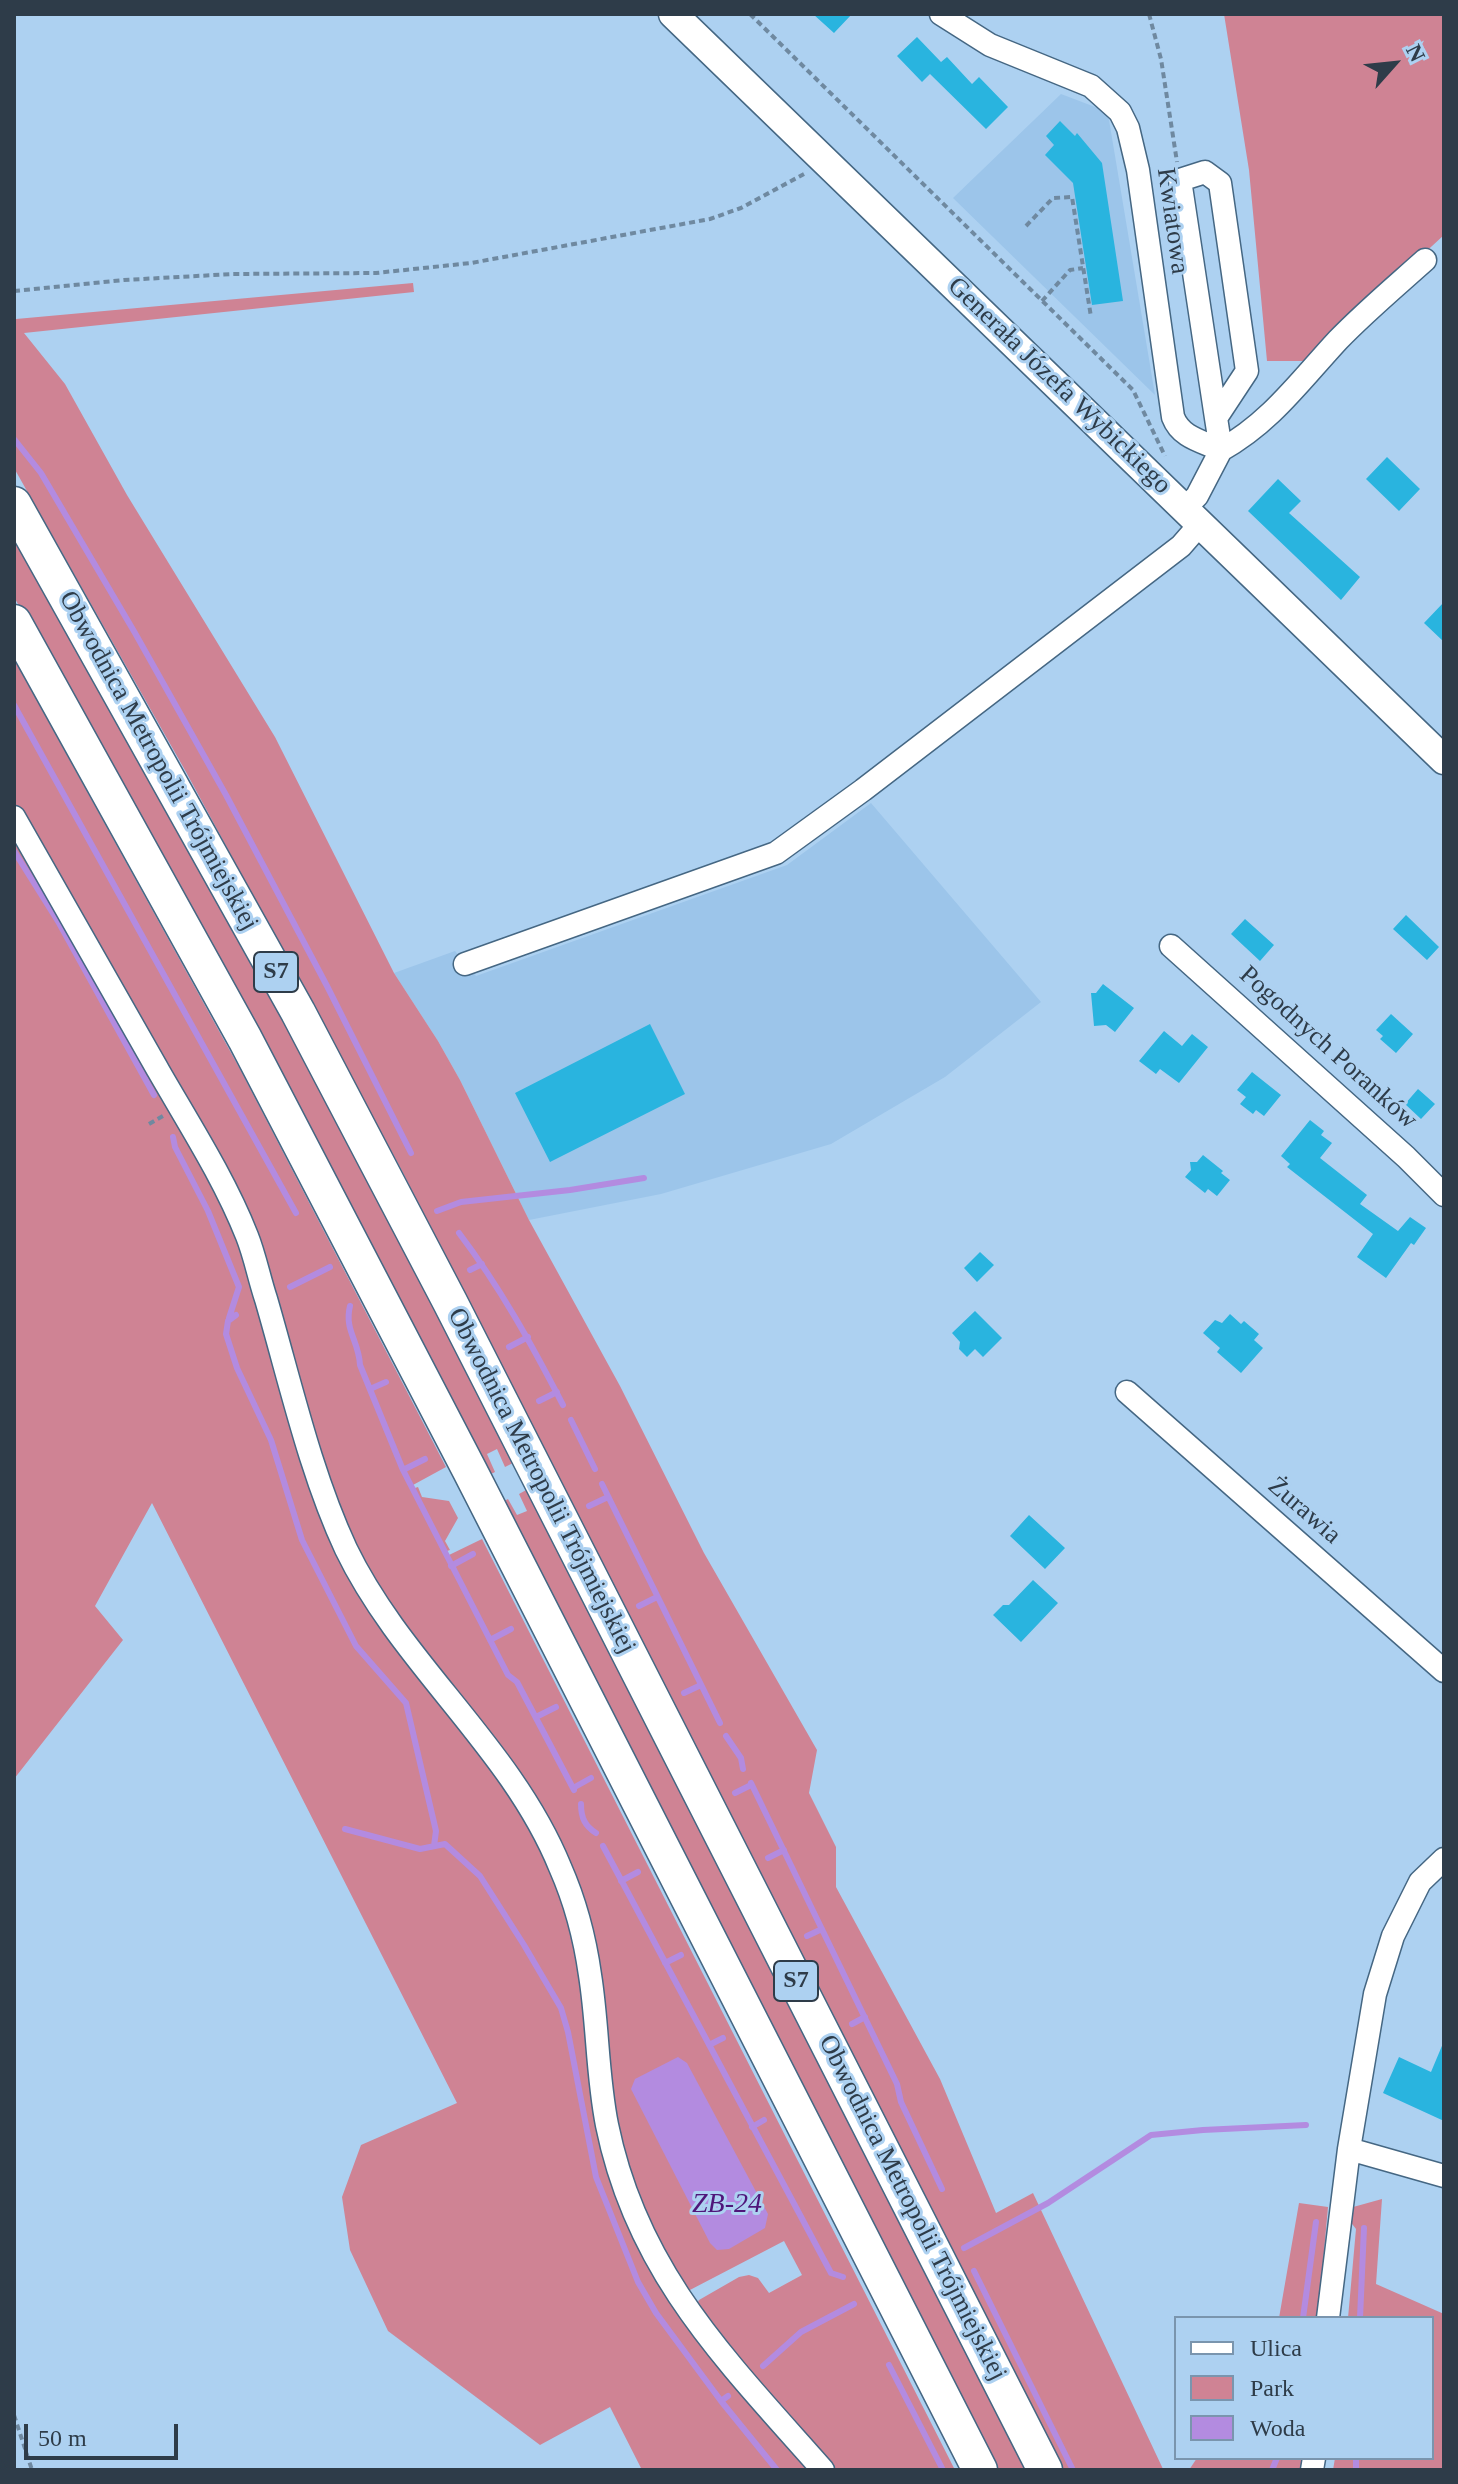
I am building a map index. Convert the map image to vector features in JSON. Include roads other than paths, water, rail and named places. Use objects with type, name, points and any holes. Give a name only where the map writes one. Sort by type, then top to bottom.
[{"type":"highway","name":"Obwodnica Metropolii Trójmiejskiej","points":[[14,504],[298,1012],[524,1447],[1045,2470]]},
{"type":"highway","name":"S7","points":[[14,622],[245,1039],[470,1471],[980,2470]]},
{"type":"main road","name":"Generała Józefa Wybickiego","points":[[673,14],[1194,509],[1444,760]]},
{"type":"street","name":"Kwiatowa","points":[[941,14],[990,45],[1091,86],[1120,112],[1128,128],[1138,170],[1173,417],[1181,431],[1196,441],[1221,450]]},
{"type":"street","points":[[465,964],[776,853],[1181,546],[1221,450],[1216,418],[1180,180],[1205,172],[1220,183],[1247,371],[1216,418]]},
{"type":"street","points":[[1221,450],[1247,436],[1294,390],[1341,337],[1425,260]]},
{"type":"street","points":[[14,817],[215,1171],[247,1237],[319,1476],[345,1547],[387,1618],[506,1769],[529,1805],[560,1867],[581,1930],[590,1975],[607,2126],[637,2220],[652,2251],[683,2304],[718,2350],[823,2470]]},
{"type":"street","name":"Pogodnych Poranków","points":[[1171,946],[1406,1157],[1444,1195]]},
{"type":"street","name":"Żurawia","points":[[1127,1392],[1444,1671]]},
{"type":"street","points":[[1328,2316],[1349,2149],[1375,1994],[1393,1936],[1420,1882],[1444,1859]]},
{"type":"street","points":[[1349,2149],[1422,2167],[1444,2176]]},
{"type":"water","name":"ZB-24","points":[[678,2057],[687,2063],[768,2214],[765,2228],[729,2249],[717,2250],[710,2243],[631,2089],[635,2079]]},
{"type":"waterway","points":[[14,439],[41,473],[226,795],[411,1153]]},
{"type":"waterway","points":[[14,705],[296,1213]]},
{"type":"waterway","points":[[14,851],[59,923],[154,1095]]},
{"type":"waterway","points":[[173,1137],[239,1287],[229,1318]]},
{"type":"waterway","points":[[437,1211],[461,1202],[644,1178]]},
{"type":"waterway","points":[[459,1233],[515,1317],[563,1405]]},
{"type":"waterway","points":[[470,1270],[482,1264]]},
{"type":"waterway","points":[[290,1287],[330,1267]]},
{"type":"waterway","points":[[350,1306],[350,1329],[360,1365],[403,1470],[508,1675],[517,1682],[574,1790]]},
{"type":"waterway","points":[[236,1315],[228,1321],[226,1334],[237,1368],[271,1440],[302,1540],[356,1646],[406,1703],[436,1831],[434,1846]]},
{"type":"waterway","points":[[509,1347],[528,1337]]},
{"type":"waterway","points":[[370,1389],[386,1382]]},
{"type":"waterway","points":[[539,1401],[557,1392]]},
{"type":"waterway","points":[[571,1420],[595,1469]]},
{"type":"waterway","points":[[403,1470],[425,1459]]},
{"type":"waterway","points":[[602,1484],[720,1723]]},
{"type":"waterway","points":[[589,1506],[608,1497]]},
{"type":"waterway","points":[[451,1566],[473,1554]]},
{"type":"waterway","points":[[639,1606],[657,1597]]},
{"type":"waterway","points":[[490,1640],[511,1629]]},
{"type":"waterway","points":[[684,1693],[701,1685]]},
{"type":"waterway","points":[[536,1717],[556,1707]]},
{"type":"waterway","points":[[726,1736],[741,1758],[743,1769]]},
{"type":"waterway","points":[[573,1788],[591,1778]]},
{"type":"waterway","points":[[751,1783],[897,2084],[901,2102],[942,2189]]},
{"type":"waterway","points":[[735,1793],[751,1785]]},
{"type":"waterway","points":[[581,1804],[584,1821],[596,1833]]},
{"type":"waterway","points":[[345,1829],[420,1849],[445,1844],[480,1876],[561,2008],[596,2177],[638,2282],[656,2313],[721,2401],[728,2396]]},
{"type":"waterway","points":[[603,1846],[831,2273],[843,2277]]},
{"type":"waterway","points":[[768,1858],[784,1850]]},
{"type":"waterway","points":[[621,1881],[638,1872]]},
{"type":"waterway","points":[[807,1936],[822,1929]]},
{"type":"waterway","points":[[665,1963],[681,1955]]},
{"type":"waterway","points":[[852,2024],[865,2017]]},
{"type":"waterway","points":[[709,2045],[723,2038]]},
{"type":"waterway","points":[[752,2127],[764,2120]]},
{"type":"waterway","points":[[964,2248],[1048,2203],[1151,2135],[1306,2125]]},
{"type":"waterway","points":[[1303,2316],[1316,2222]]},
{"type":"waterway","points":[[1360,2316],[1364,2228]]},
{"type":"waterway","points":[[974,2271],[1073,2470]]},
{"type":"waterway","points":[[763,2366],[801,2332],[854,2304]]},
{"type":"waterway","points":[[889,2365],[943,2470]]},
{"type":"waterway","points":[[721,2401],[777,2470]]},
{"type":"waterway","points":[[1272,2470],[1276,2460]]},
{"type":"waterway","points":[[1356,2460],[1356,2470]]}]
